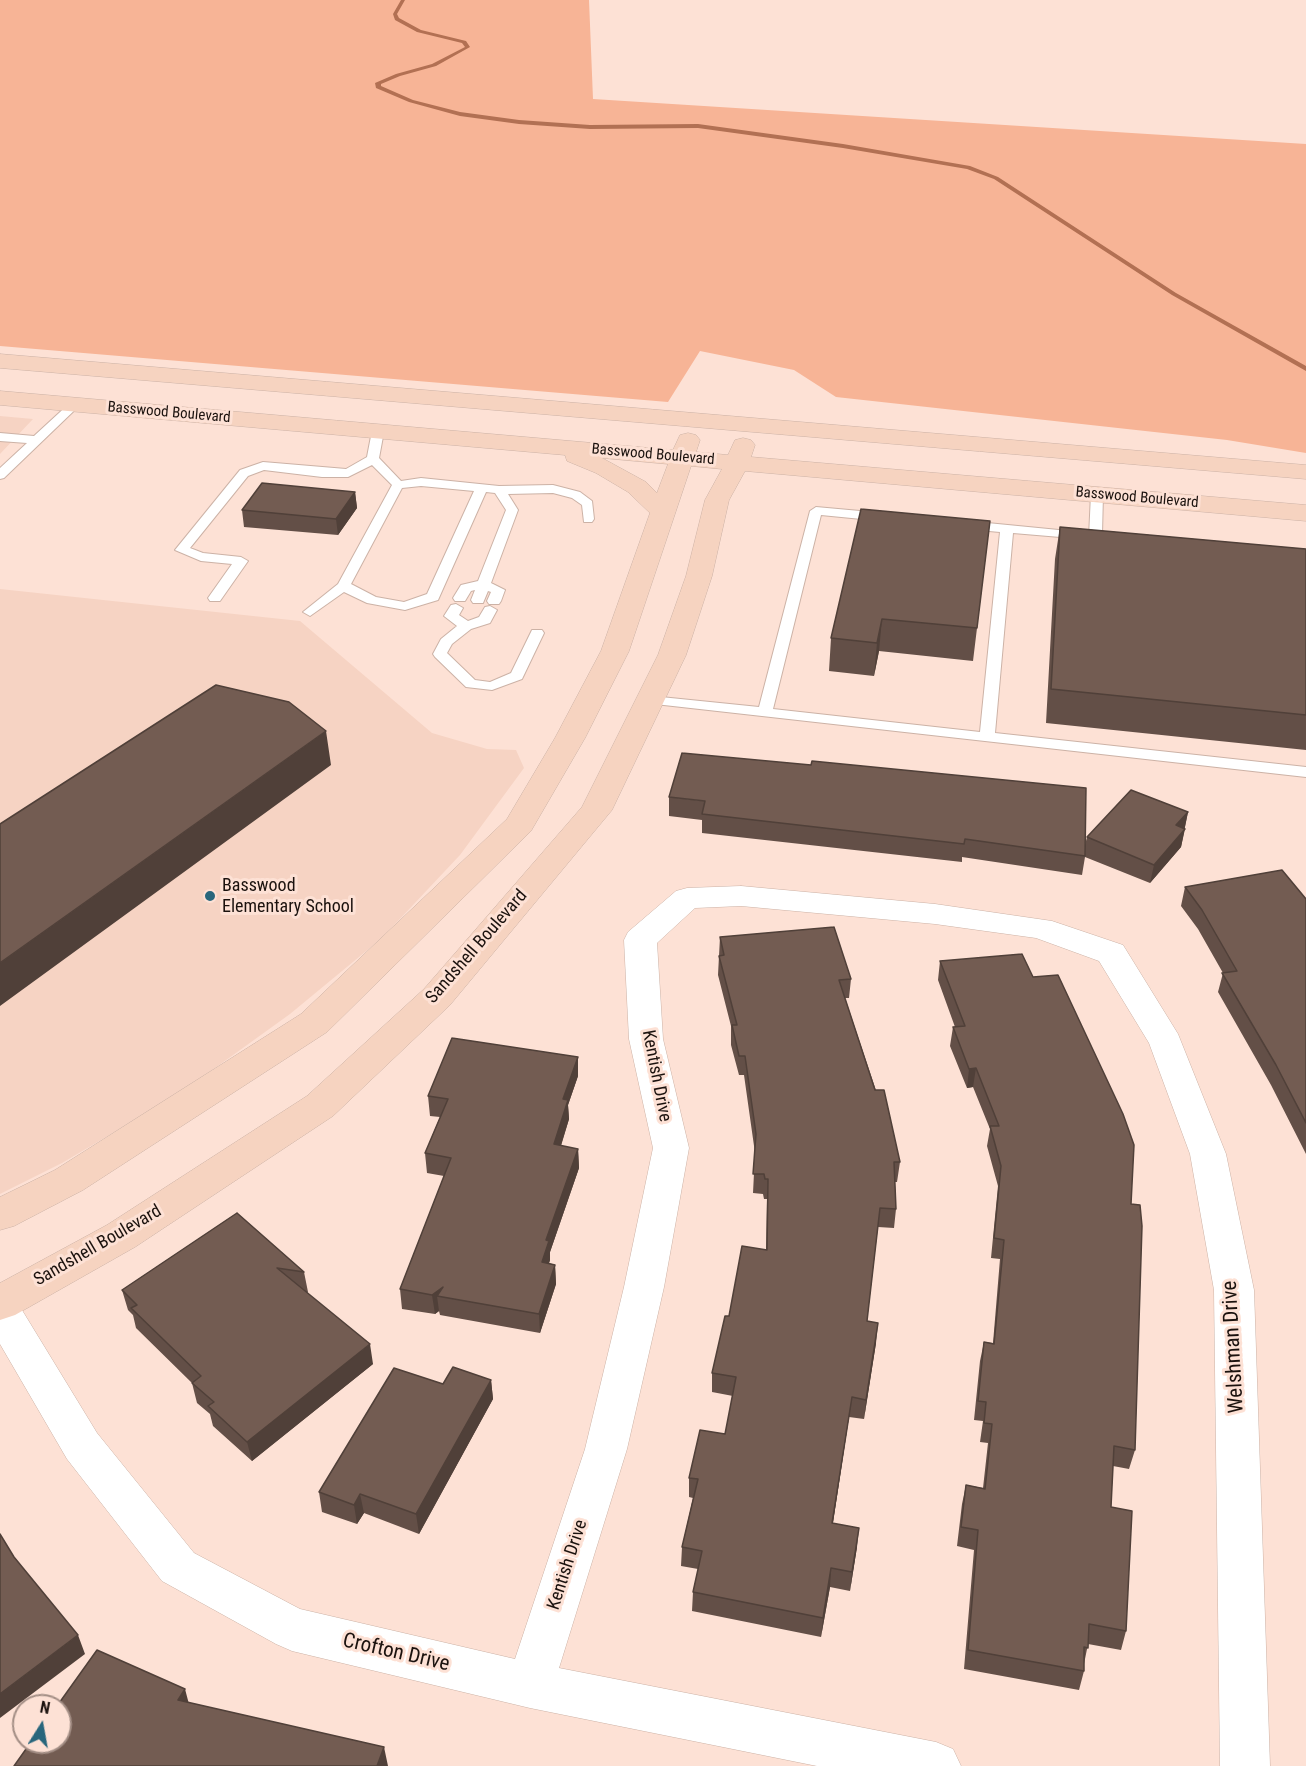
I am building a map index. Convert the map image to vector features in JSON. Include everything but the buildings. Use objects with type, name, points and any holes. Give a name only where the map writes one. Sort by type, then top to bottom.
[{"type":"main road","points":[[0,361],[1306,472]]},
{"type":"main road","points":[[75,404],[108,370]]},
{"type":"main road","name":"Basswood Boulevard","points":[[0,398],[1306,513]]},
{"type":"main road","points":[[0,1215],[69,1180],[314,1023],[520,824],[570,738],[615,651],[680,458],[697,419]]},
{"type":"main road","name":"Sandshell Boulevard","points":[[0,1303],[121,1236],[320,1106],[437,997],[596,810],[672,655],[699,576],[717,500],[737,463],[749,423]]},
{"type":"main road","points":[[552,446],[605,468],[637,487],[662,511]]},
{"type":"street","name":"Kentish Drive","points":[[530,1685],[606,1449],[644,1287],[670,1148],[646,1039],[640,940],[687,898],[741,896],[935,914],[1041,928],[1111,952]]},
{"type":"street","name":"Welshman Drive","points":[[1111,952],[1166,1043],[1208,1154],[1234,1290],[1245,1766]]},
{"type":"street","name":"Crofton Drive","points":[[0,1308],[82,1446],[178,1567],[292,1629],[530,1685],[936,1766]]},
{"type":"lane","points":[[0,475],[75,404]]},
{"type":"lane","points":[[373,459],[378,431]]},
{"type":"lane","points":[[1,438],[35,440]]},
{"type":"lane","points":[[215,598],[241,561],[201,557],[183,550],[244,473],[263,466],[310,472],[348,473],[373,459]]},
{"type":"lane","points":[[373,459],[398,485]]},
{"type":"lane","points":[[398,485],[421,482],[499,490],[532,488],[576,495],[588,504],[588,519]]},
{"type":"lane","points":[[310,612],[343,586],[398,485]]},
{"type":"lane","points":[[343,586],[372,600],[405,606],[433,597],[482,487]]},
{"type":"lane","points":[[466,626],[512,510],[499,490]]},
{"type":"lane","points":[[1095,537],[1097,494]]},
{"type":"lane","points":[[765,713],[816,511],[899,519]]},
{"type":"lane","points":[[947,523],[1130,540]]},
{"type":"lane","points":[[987,736],[1007,529]]},
{"type":"lane","points":[[466,626],[452,616],[466,588],[483,584],[498,590],[485,620],[466,626],[446,642],[440,654],[471,684],[492,686],[517,676],[537,633]]},
{"type":"lane","points":[[651,700],[1306,772]]},
{"type":"shaded area","points":[[0,0],[589,0],[593,99],[1306,144],[1306,453],[1227,440],[836,397],[794,370],[700,351],[668,402],[0,346]]},
{"type":"shaded area","points":[[0,416],[33,419],[0,454]]},
{"type":"shaded area","name":"Basswood Elementary School","points":[[0,589],[300,621],[432,733],[487,749],[516,750],[524,768],[460,855],[382,938],[290,1014],[179,1094],[62,1163],[0,1194]]},
{"type":"waterway","points":[[403,0],[395,14],[397,19],[419,31],[464,42],[468,47],[434,65],[378,83],[378,87],[411,101],[460,114],[519,122],[590,127],[698,126],[843,146],[968,167],[996,178],[1174,294],[1306,369]]},
{"type":"place","name":"Basswood Elementary School","points":[[210,896]]}]
